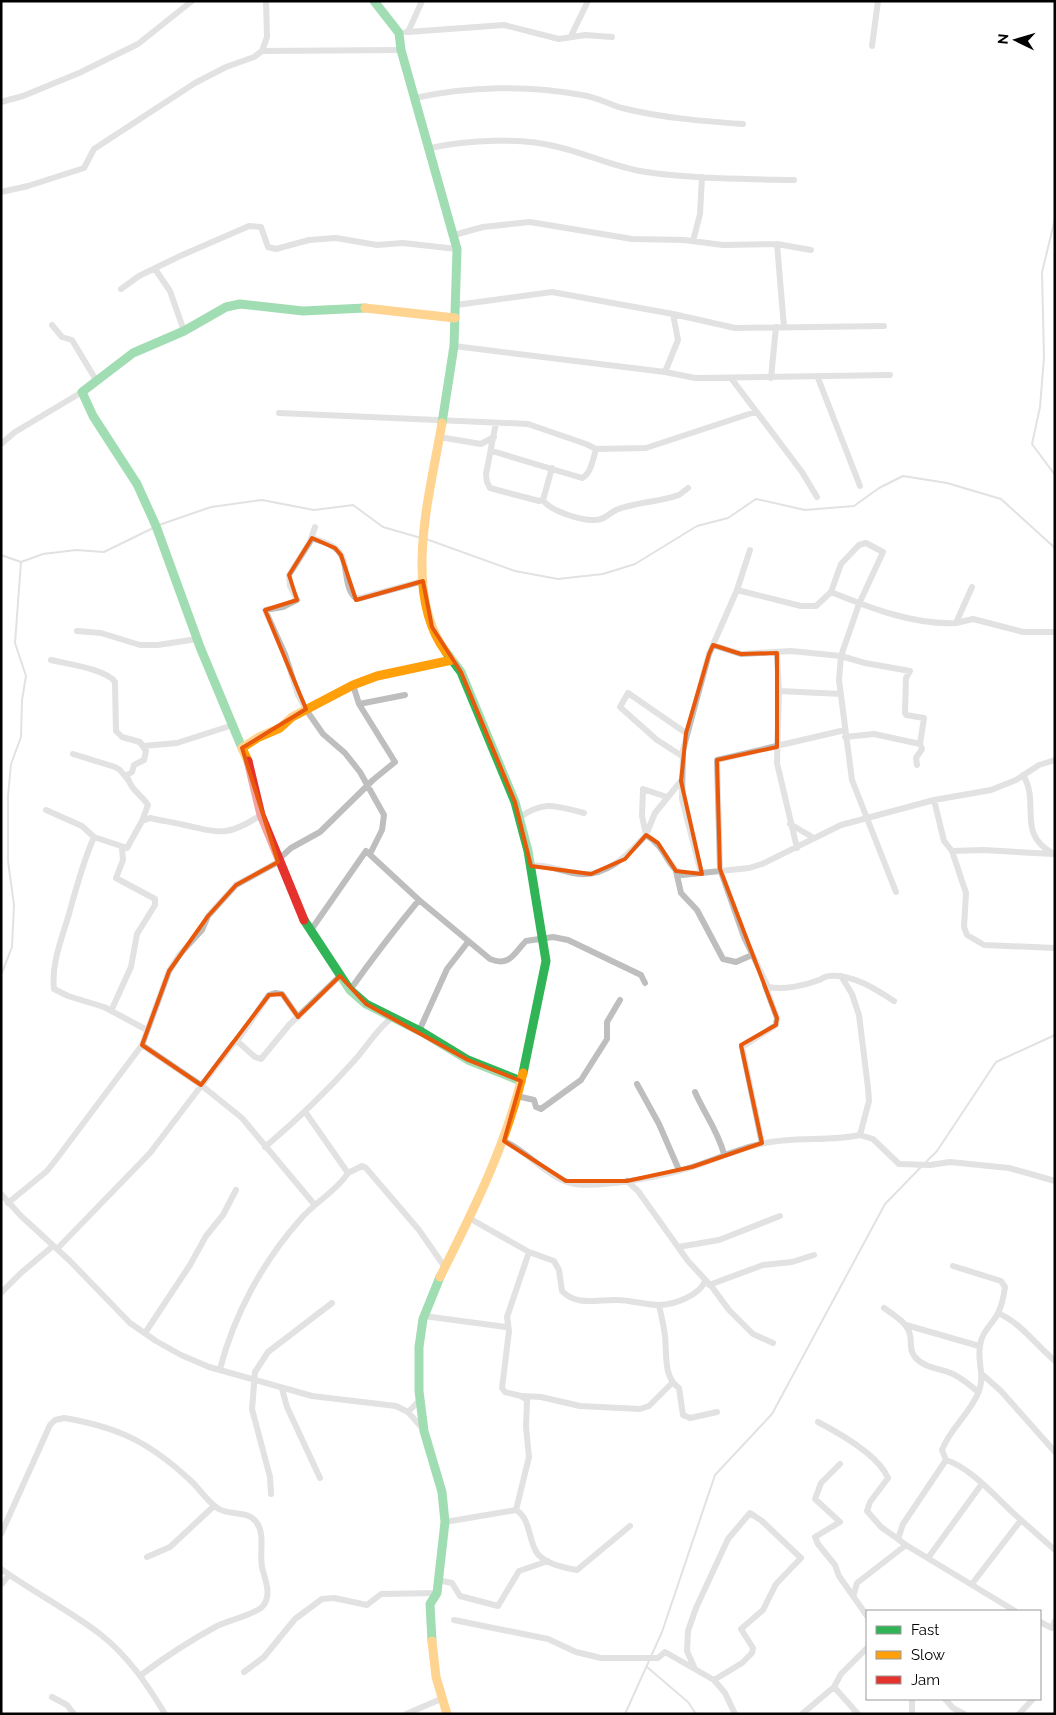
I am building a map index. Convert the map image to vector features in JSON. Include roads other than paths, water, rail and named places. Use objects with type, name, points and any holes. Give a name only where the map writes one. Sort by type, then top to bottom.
[{"type":"street","points":[[1,102],[24,96],[79,73],[103,59],[133,47],[192,1]]},
{"type":"street","points":[[1,192],[28,186],[84,168],[94,149],[195,83],[226,67],[254,57],[262,50],[267,37],[266,1]]},
{"type":"street","points":[[374,1],[404,33]]},
{"type":"street","points":[[422,1],[404,33],[401,50],[457,249],[454,346],[440,421],[423,538],[423,581],[426,609],[440,644],[464,680],[520,817],[531,866],[544,938],[546,961],[543,984],[521,1081],[504,1141],[490,1176],[444,1266],[424,1316],[419,1347],[420,1400],[424,1432],[442,1492],[445,1522],[437,1593],[430,1604],[429,1621],[441,1699],[447,1714]]},
{"type":"street","points":[[570,36],[588,1]]},
{"type":"street","points":[[872,46],[878,1]]},
{"type":"street","points":[[404,33],[504,24],[559,39],[570,36],[612,37]]},
{"type":"street","points":[[262,50],[401,50]]},
{"type":"street","points":[[415,98],[442,92],[482,88],[567,93],[585,95],[622,108],[686,120],[743,124]]},
{"type":"street","points":[[430,148],[444,145],[495,142],[543,143],[645,172],[702,177],[794,180]]},
{"type":"street","points":[[692,241],[700,214],[702,177]]},
{"type":"street","points":[[454,235],[483,227],[530,222],[632,239],[692,241],[723,245],[740,243],[777,244],[811,250]]},
{"type":"street","points":[[121,289],[155,269],[205,244],[249,226],[261,228],[268,247],[276,249],[309,240],[336,238],[377,245],[403,243],[457,249]]},
{"type":"street","points":[[777,244],[784,327]]},
{"type":"street","points":[[155,269],[170,291],[184,331]]},
{"type":"street","points":[[456,305],[552,292],[673,314],[735,328],[884,326]]},
{"type":"street","points":[[1,444],[16,432],[82,392],[132,353],[184,331],[226,307],[240,304],[303,311],[358,307],[455,318]]},
{"type":"street","points":[[665,372],[678,340],[673,314]]},
{"type":"street","points":[[52,325],[62,337],[72,340],[96,380]]},
{"type":"street","points":[[772,378],[776,327]]},
{"type":"street","points":[[454,346],[665,372],[696,378],[818,378],[890,375]]},
{"type":"street","points":[[731,378],[802,472],[817,497]]},
{"type":"street","points":[[818,378],[860,486]]},
{"type":"street","points":[[82,392],[94,416],[137,484],[156,526],[197,639],[242,748],[255,788],[261,815],[299,913],[350,990],[366,1004],[419,1031],[468,1060],[521,1081]]},
{"type":"street","points":[[279,413],[528,424],[596,449],[646,448],[755,412]]},
{"type":"street","points":[[496,422],[492,451],[486,474],[490,488],[539,501],[543,500]]},
{"type":"street","points":[[438,437],[481,444],[494,437]]},
{"type":"street","points":[[492,451],[582,478],[589,470],[596,449]]},
{"type":"street","points":[[552,468],[543,500],[546,505],[596,520],[604,519],[615,511],[679,495],[688,488]]},
{"type":"street","points":[[315,527],[312,538],[289,575],[290,586],[297,600],[283,607],[266,610],[285,654],[298,695],[306,711],[318,729],[345,753],[368,784],[374,800],[384,815],[382,830],[370,854]]},
{"type":"street","points":[[312,538],[335,548],[341,555],[350,591],[357,599],[423,581]]},
{"type":"street","points":[[737,590],[809,608],[821,602],[831,592],[841,564],[859,545],[866,543],[882,552],[859,604],[841,656],[840,694],[852,780],[868,816],[896,892]]},
{"type":"street","points":[[701,873],[680,780],[682,756],[686,733],[713,645],[737,590],[750,550]]},
{"type":"street","points":[[956,623],[972,587]]},
{"type":"street","points":[[831,592],[859,604],[909,619],[956,623],[973,619],[1023,632],[1055,632]]},
{"type":"street","points":[[77,631],[102,633],[140,645],[197,639]]},
{"type":"street","points":[[713,645],[740,654],[791,652],[841,656],[865,664],[910,671],[906,678],[905,713],[906,715],[924,718],[920,744],[922,749],[916,758],[917,765]]},
{"type":"street","points":[[777,653],[779,691],[778,768],[790,814],[790,824],[796,848]]},
{"type":"street","points":[[46,810],[82,826],[94,837],[112,842],[122,848],[127,848],[142,821],[148,805],[144,798],[131,788],[127,775],[132,772],[134,765],[144,760],[146,752],[140,742],[122,737],[116,731],[117,687],[113,679],[91,670],[51,660]]},
{"type":"street","points":[[242,748],[259,737],[280,728],[292,717],[353,685],[377,676],[432,666],[452,660]]},
{"type":"street","points":[[8,1203],[47,1171],[142,1045],[146,1030],[154,1018],[169,971],[180,954],[202,930],[208,916],[236,885],[278,861],[291,848],[320,832],[368,784],[395,762],[359,704],[353,685]]},
{"type":"street","points":[[779,691],[840,694]]},
{"type":"street","points":[[682,756],[657,740],[620,707],[628,693],[686,733]]},
{"type":"street","points":[[359,704],[404,695]]},
{"type":"street","points":[[143,746],[177,742],[233,725]]},
{"type":"street","points":[[762,1143],[742,1047],[776,1025],[777,1018],[720,869],[717,760],[845,734],[874,734],[920,744]]},
{"type":"street","points":[[73,754],[115,767],[129,781]]},
{"type":"street","points":[[676,871],[682,875],[720,869],[750,868],[796,848],[841,824],[934,800],[980,793],[1016,780],[1023,774],[1055,760]]},
{"type":"street","points":[[1023,774],[1029,788],[1031,831],[1038,844],[1054,854]]},
{"type":"street","points":[[531,866],[541,865],[581,874],[591,874],[625,859],[646,835],[655,813],[680,780]]},
{"type":"street","points":[[667,797],[643,789],[642,816],[646,835],[658,843],[676,871],[681,893],[696,910],[723,960],[736,962],[752,955]]},
{"type":"street","points":[[673,789],[682,792]]},
{"type":"street","points":[[934,800],[944,841],[952,851],[966,893],[964,927],[967,935],[990,945],[1055,948]]},
{"type":"street","points":[[520,817],[532,809],[548,804],[584,813]]},
{"type":"street","points":[[142,821],[150,818],[211,832],[222,832],[233,830],[261,815]]},
{"type":"street","points":[[790,824],[814,838]]},
{"type":"street","points":[[94,837],[83,862],[60,938],[53,979],[54,989],[58,993],[111,1011],[146,1030]]},
{"type":"street","points":[[111,1011],[131,966],[137,934],[155,905],[155,899],[149,894],[116,878],[123,860],[122,848]]},
{"type":"street","points":[[952,851],[983,850],[1054,854]]},
{"type":"street","points":[[310,930],[366,851],[468,942],[485,956],[501,964],[507,962],[526,941],[544,938],[568,940],[640,975],[645,983]]},
{"type":"street","points":[[350,990],[386,943],[392,931],[419,900]]},
{"type":"street","points":[[419,1031],[447,969],[468,942]]},
{"type":"street","points":[[236,1042],[255,1057],[262,1059],[298,1017],[340,976]]},
{"type":"street","points":[[765,984],[774,988],[791,987],[818,981],[827,976],[841,976],[874,988],[894,1001]]},
{"type":"street","points":[[841,976],[852,994],[859,1015],[868,1088],[869,1101],[860,1135]]},
{"type":"street","points":[[1,1294],[22,1272],[55,1247],[150,1153],[236,1042],[269,995],[275,992],[282,994],[298,1017]]},
{"type":"street","points":[[517,1096],[534,1100],[536,1107],[541,1109],[581,1080],[607,1039],[607,1022],[620,1000]]},
{"type":"street","points":[[265,1147],[306,1112],[393,1017]]},
{"type":"street","points":[[142,1045],[201,1085],[242,1118],[314,1204]]},
{"type":"street","points":[[638,1084],[659,1124],[679,1170]]},
{"type":"street","points":[[695,1092],[702,1110],[720,1138],[724,1154]]},
{"type":"street","points":[[306,1112],[348,1173]]},
{"type":"street","points":[[504,1141],[518,1147],[551,1172],[575,1184],[627,1181],[679,1170],[762,1143],[860,1135],[873,1139],[899,1164],[930,1165],[950,1162],[1009,1168],[1055,1181]]},
{"type":"street","points":[[220,1369],[237,1321],[263,1268],[281,1242],[314,1204],[332,1191],[348,1173],[362,1166],[366,1168],[419,1230],[444,1266]]},
{"type":"street","points":[[627,1181],[638,1191],[678,1247],[729,1310],[746,1328],[773,1343]]},
{"type":"street","points":[[145,1333],[190,1265],[206,1236],[222,1215],[236,1190]]},
{"type":"street","points":[[1,1194],[106,1300],[145,1333],[181,1354],[282,1389],[312,1396],[396,1406],[408,1412],[424,1432]]},
{"type":"street","points":[[678,1247],[719,1240],[780,1216]]},
{"type":"street","points":[[469,1218],[529,1252],[554,1261],[558,1264],[562,1291],[573,1298],[596,1303],[614,1300],[659,1305],[668,1304],[696,1292],[707,1283],[763,1265],[792,1262],[814,1255]]},
{"type":"street","points":[[529,1252],[512,1298],[506,1327],[508,1338],[502,1388],[505,1392],[521,1396],[541,1397],[580,1406],[640,1409],[649,1406],[672,1383]]},
{"type":"street","points":[[946,1460],[942,1450],[945,1441],[963,1418],[978,1392],[982,1375],[980,1346],[986,1328],[998,1313],[1005,1287],[1001,1282],[953,1266]]},
{"type":"street","points":[[271,1494],[270,1477],[252,1409],[253,1378],[259,1362],[268,1352],[332,1303]]},
{"type":"street","points":[[659,1305],[665,1337],[665,1357],[672,1383],[679,1388],[683,1415],[686,1418],[717,1412]]},
{"type":"street","points":[[884,1308],[906,1325],[980,1346]]},
{"type":"street","points":[[998,1313],[1006,1316],[1055,1361]]},
{"type":"street","points":[[424,1316],[506,1327]]},
{"type":"street","points":[[906,1325],[910,1334],[910,1348],[914,1357],[927,1366],[951,1373],[964,1380],[978,1392]]},
{"type":"street","points":[[982,1375],[1001,1391],[1055,1452]]},
{"type":"street","points":[[282,1389],[287,1407],[320,1478]]},
{"type":"street","points":[[516,1510],[529,1457],[526,1428],[528,1406],[527,1400],[521,1396]]},
{"type":"street","points":[[408,1412],[420,1400]]},
{"type":"street","points":[[1,1534],[50,1425],[55,1420],[64,1418],[118,1430],[164,1458],[191,1481],[214,1506],[226,1512],[250,1515],[257,1523],[261,1533],[261,1565],[268,1588],[267,1600],[262,1607],[219,1626],[141,1675]]},
{"type":"street","points":[[818,1422],[842,1435],[886,1473],[888,1478],[870,1502],[867,1511],[881,1527],[906,1545],[1013,1610]]},
{"type":"street","points":[[946,1460],[956,1463],[1055,1550]]},
{"type":"street","points":[[898,1538],[903,1524],[946,1460]]},
{"type":"street","points":[[840,1464],[821,1483],[815,1499],[840,1522],[815,1537],[866,1614]]},
{"type":"street","points":[[928,1558],[981,1485]]},
{"type":"street","points":[[147,1557],[170,1547],[214,1506]]},
{"type":"street","points":[[445,1522],[516,1510]]},
{"type":"street","points":[[516,1510],[524,1518],[537,1554],[548,1561],[572,1569],[582,1568],[630,1526]]},
{"type":"street","points":[[694,1667],[687,1651],[688,1631],[696,1608],[728,1538],[750,1513],[762,1521],[801,1558],[776,1584],[763,1610],[741,1629],[753,1648],[752,1652],[742,1663],[714,1680]]},
{"type":"street","points":[[972,1584],[1021,1520]]},
{"type":"street","points":[[854,1594],[857,1583],[906,1545]]},
{"type":"street","points":[[533,1566],[537,1554]]},
{"type":"street","points":[[437,1580],[452,1583],[460,1596],[498,1606],[515,1574],[548,1561]]},
{"type":"street","points":[[1,1568],[99,1633],[141,1675],[165,1714]]},
{"type":"street","points":[[1,1585],[9,1575]]},
{"type":"street","points":[[244,1672],[264,1657],[295,1619],[322,1599],[334,1598],[367,1604],[381,1594],[437,1593]]},
{"type":"street","points":[[454,1620],[548,1640],[576,1652],[601,1658],[658,1658],[666,1652],[714,1680],[725,1693],[735,1714]]},
{"type":"street","points":[[1041,1622],[1054,1626]]},
{"type":"street","points":[[802,1714],[834,1687],[841,1674],[866,1649]]},
{"type":"street","points":[[834,1687],[858,1714]]},
{"type":"street","points":[[52,1697],[67,1705],[74,1714]]},
{"type":"street","points":[[406,1714],[441,1699]]},
{"type":"street","points":[[912,1700],[912,1714]]},
{"type":"street","points":[[945,1700],[953,1708],[964,1714]]},
{"type":"street","points":[[1019,1714],[1032,1700]]},
{"type":"waterway","points":[[1055,219],[1042,272],[1044,357],[1040,407],[1032,444],[1055,475]]},
{"type":"waterway","points":[[426,539],[515,571],[558,579],[603,574],[635,564],[697,526],[728,518],[756,499],[805,510],[854,506],[879,488],[903,476],[947,483],[1001,499],[1055,548]]},
{"type":"waterway","points":[[159,525],[211,507],[262,500],[314,510],[353,505],[383,527],[421,538]]},
{"type":"waterway","points":[[1,555],[21,562],[43,554],[76,550],[104,552],[153,528]]},
{"type":"waterway","points":[[1,975],[12,947],[14,905],[8,861],[8,796],[11,764],[21,737],[22,700],[26,676],[15,643],[21,562]]},
{"type":"waterway","points":[[925,1163],[937,1151],[996,1062],[1055,1035]]},
{"type":"waterway","points":[[625,1714],[662,1632],[715,1475],[772,1414],[885,1204],[922,1166]]},
{"type":"waterway","points":[[647,1667],[688,1702],[696,1714]]}]
